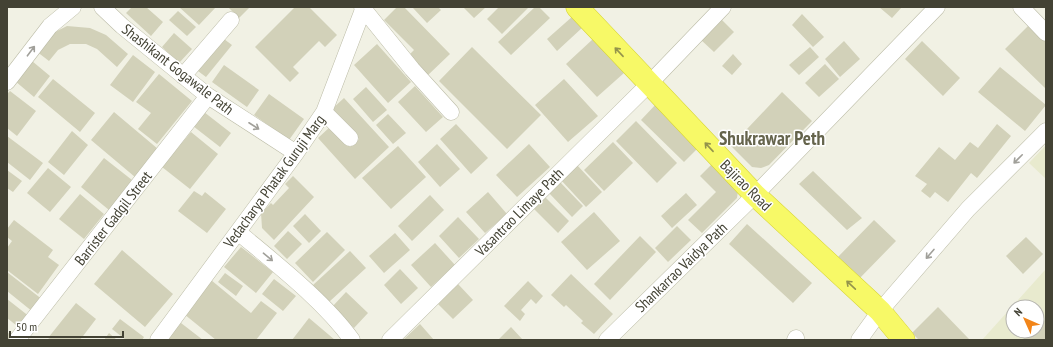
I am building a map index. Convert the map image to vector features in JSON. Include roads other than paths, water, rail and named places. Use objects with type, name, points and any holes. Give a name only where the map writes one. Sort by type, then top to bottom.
[{"type":"highway","name":"Bajirao Road","points":[[577,7],[755,195],[880,311],[904,340]]},
{"type":"street","points":[[7,82],[50,26],[73,7]]},
{"type":"street","name":"Shashikant Gogawale Path","points":[[102,7],[122,26],[208,96],[296,153]]},
{"type":"street","name":"Vasantrao Limaye Path","points":[[390,340],[649,84],[723,7]]},
{"type":"street","name":"Shankarrao Vaidya Path","points":[[607,340],[755,195],[937,7]]},
{"type":"street","points":[[1021,7],[1046,33]]},
{"type":"street","points":[[363,8],[412,69],[450,112]]},
{"type":"street","name":"Vedacharya Phatak Guruji Marg","points":[[158,340],[296,153],[324,112],[363,8]]},
{"type":"street","points":[[183,76],[231,20]]},
{"type":"street","name":"Barrister Gadgil Street","points":[[17,340],[208,96]]},
{"type":"street","points":[[324,112],[350,138]]},
{"type":"street","points":[[859,340],[880,311],[968,209],[1046,131]]},
{"type":"street","points":[[238,232],[340,323],[352,340]]},
{"type":"district","name":"Shukrawar Peth","points":[[772,138]]}]
